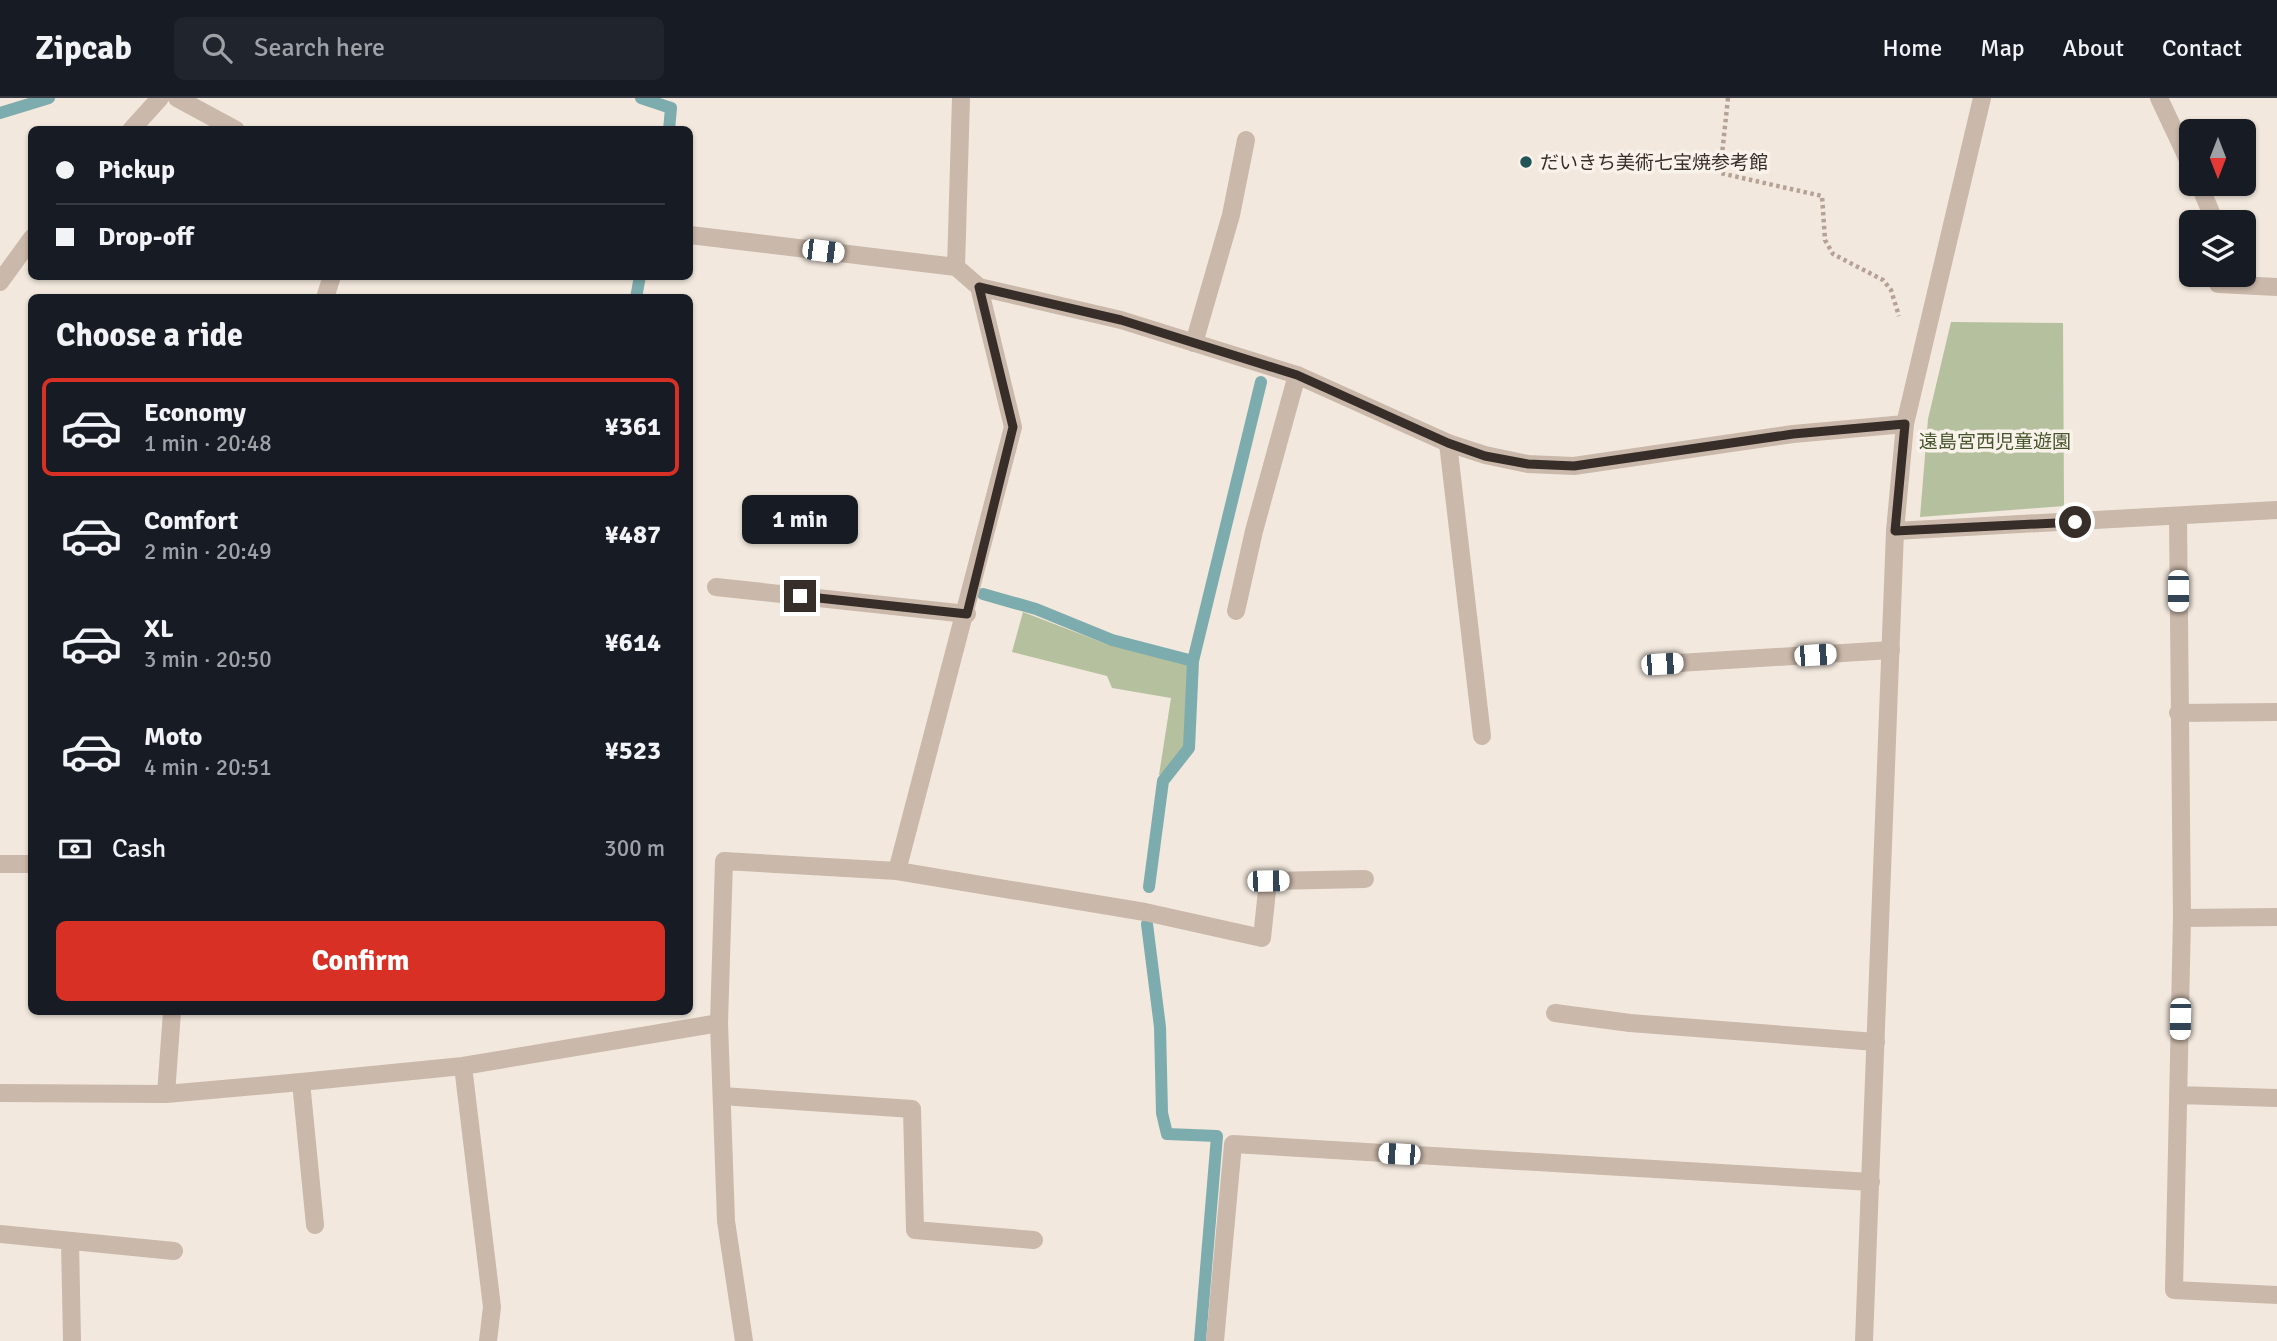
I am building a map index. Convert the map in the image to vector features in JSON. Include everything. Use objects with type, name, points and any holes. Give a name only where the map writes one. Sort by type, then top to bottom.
[{"type":"street","points":[[135,126],[160,98]]},
{"type":"street","points":[[177,98],[229,126]]},
{"type":"street","points":[[957,268],[961,98]]},
{"type":"street","points":[[1864,1341],[1895,531],[1905,424],[1982,98]]},
{"type":"street","points":[[2159,98],[2179,140]]},
{"type":"street","points":[[1194,344],[1231,215],[1246,140]]},
{"type":"street","points":[[693,235],[957,268],[979,287],[1121,320],[1297,375],[1448,443],[1485,456],[1528,464],[1574,466],[1793,434],[1905,424]]},
{"type":"street","points":[[0,282],[28,244]]},
{"type":"street","points":[[2256,286],[2277,287]]},
{"type":"street","points":[[897,871],[967,614],[1013,427],[979,287]]},
{"type":"street","points":[[1236,611],[1254,531],[1297,375]]},
{"type":"street","points":[[1448,443],[1482,736]]},
{"type":"street","points":[[1895,531],[2277,510]]},
{"type":"street","points":[[2178,517],[2182,918],[2174,1290],[2277,1295]]},
{"type":"street","points":[[716,587],[967,614]]},
{"type":"street","points":[[1662,664],[1891,650]]},
{"type":"street","points":[[2178,713],[2277,712]]},
{"type":"street","points":[[744,1341],[726,1221],[719,1023],[724,861],[897,871],[1145,912],[1262,938],[1268,881],[1365,879]]},
{"type":"street","points":[[0,864],[28,864]]},
{"type":"street","points":[[2182,918],[2277,917]]},
{"type":"street","points":[[1555,1013],[1630,1023],[1876,1042]]},
{"type":"street","points":[[166,1094],[172,1015]]},
{"type":"street","points":[[0,1093],[166,1094],[301,1083],[463,1066],[719,1023]]},
{"type":"street","points":[[463,1066],[492,1307],[488,1341]]},
{"type":"street","points":[[301,1083],[315,1225]]},
{"type":"street","points":[[2178,1095],[2277,1098]]},
{"type":"street","points":[[722,1096],[912,1109],[915,1230],[1034,1240]]},
{"type":"street","points":[[1214,1341],[1233,1144],[1871,1182]]},
{"type":"street","points":[[0,1234],[174,1251]]},
{"type":"street","points":[[69,1242],[72,1341]]},
{"type":"path","points":[[1728,98],[1720,173],[1822,196],[1825,240],[1833,254],[1883,280],[1891,290],[1899,316],[1898,329]]},
{"type":"green space","name":"遠島宮西児童遊園","points":[[1951,322],[2063,323],[2064,506],[1920,517],[1928,419]]},
{"type":"green space","points":[[1023,612],[1109,645],[1190,664],[1187,747],[1164,776],[1159,775],[1171,698],[1112,688],[1107,676],[1012,652]]},
{"type":"waterway","points":[[0,113],[49,98]]},
{"type":"waterway","points":[[641,98],[671,108],[669,126]]},
{"type":"waterway","points":[[637,294],[639,280]]},
{"type":"waterway","points":[[1149,887],[1163,781],[1189,748],[1193,661],[1261,382]]},
{"type":"waterway","points":[[983,594],[1036,609],[1112,640],[1193,661]]},
{"type":"waterway","points":[[1147,924],[1160,1027],[1162,1113],[1167,1134],[1217,1136],[1200,1341]]},
{"type":"place","name":"だいきち美術七宝焼参考館","points":[[1526,162]]},
{"type":"route","points":[[800,596],[967,614],[1013,427],[979,287],[1121,320],[1297,375],[1448,443],[1485,456],[1528,464],[1574,466],[1793,434],[1905,424],[1895,531],[2075,522]]}]
